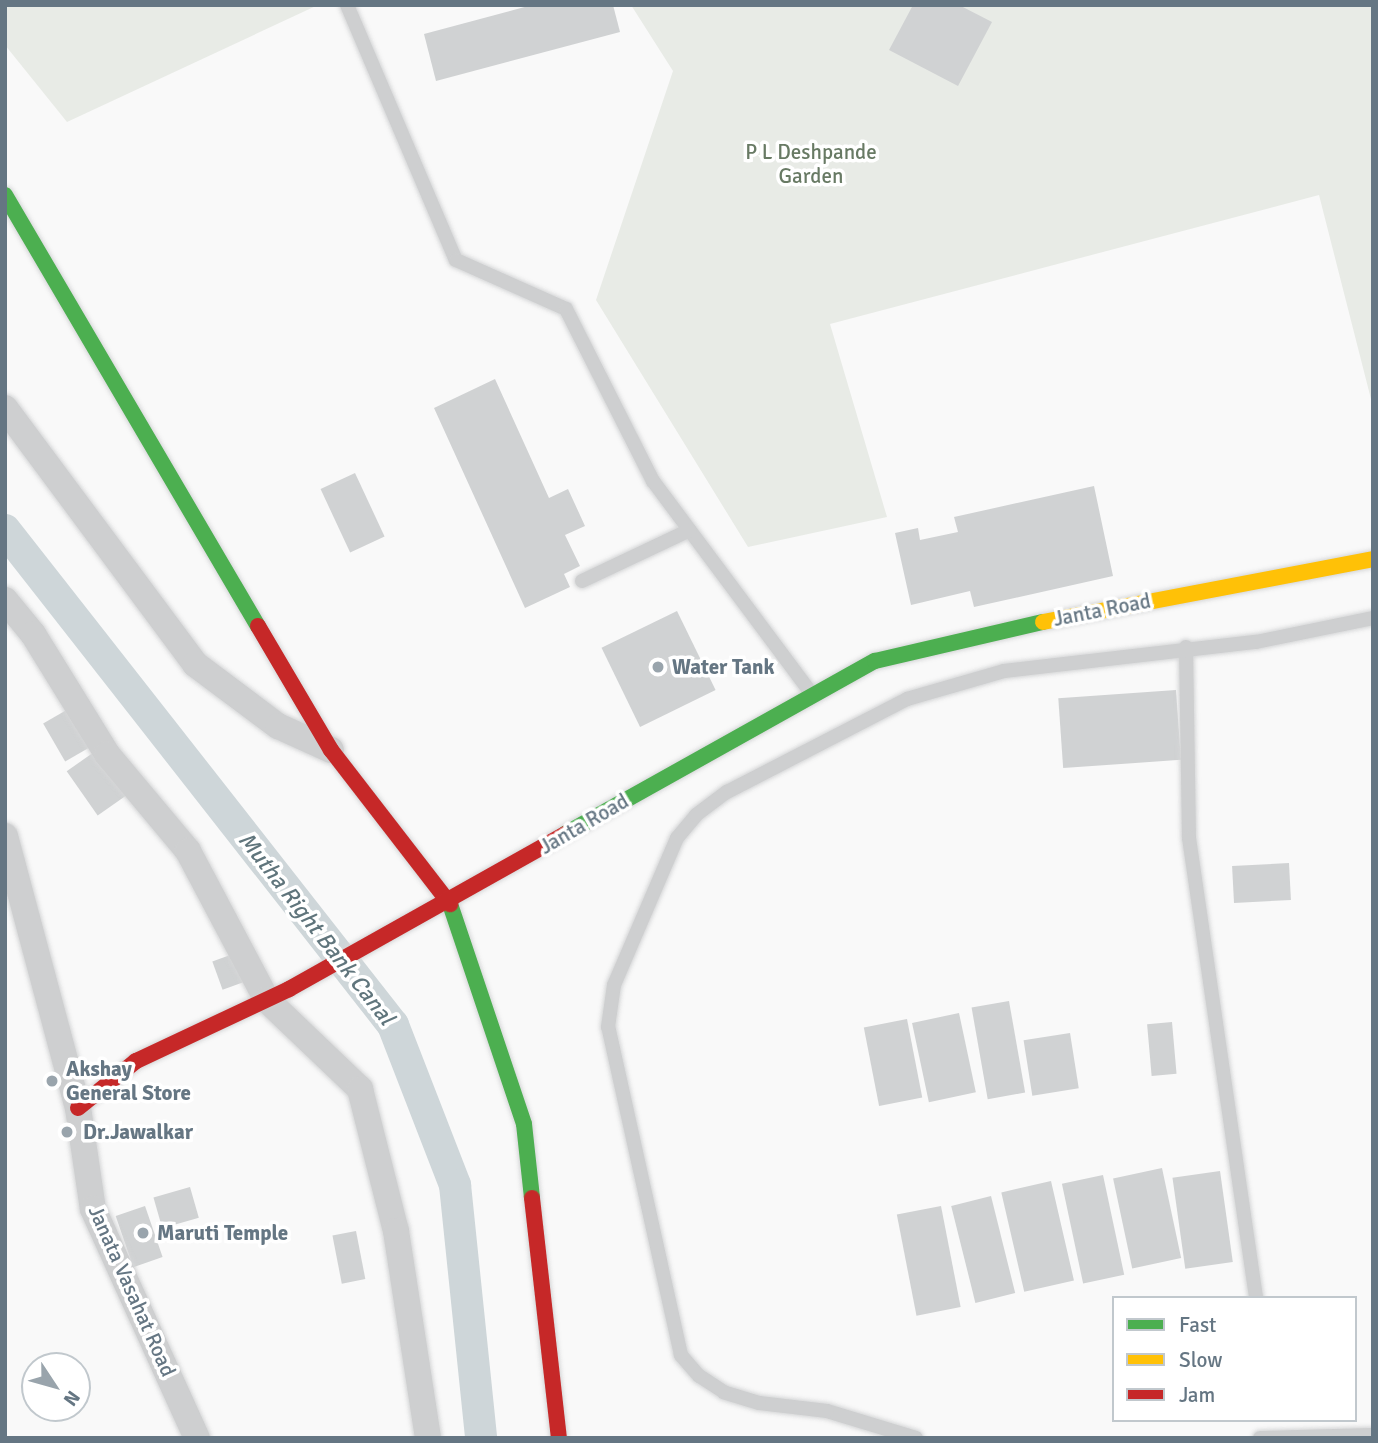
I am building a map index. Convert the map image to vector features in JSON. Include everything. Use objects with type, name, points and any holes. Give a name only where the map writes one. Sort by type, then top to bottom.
[{"type":"street","points":[[5,194],[331,750],[449,901],[524,1124],[559,1438]]},
{"type":"street","points":[[5,408],[195,664],[278,726],[331,750]]},
{"type":"street","name":"Janta Road","points":[[278,995],[875,661],[939,642],[1373,559]]},
{"type":"street","points":[[5,600],[33,634],[107,754],[188,851],[278,995],[360,1089],[396,1231],[428,1438]]},
{"type":"street","name":"Janata Vasahat Road","points":[[5,836],[78,1108],[93,1209],[197,1438]]},
{"type":"street","points":[[78,1108],[136,1061],[278,995]]},
{"type":"lane","points":[[347,5],[456,260],[566,309],[653,481],[812,695]]},
{"type":"lane","points":[[582,581],[690,530]]},
{"type":"lane","points":[[916,1438],[827,1411],[759,1403],[724,1392],[681,1355],[608,1027],[614,985],[677,838],[696,815],[727,792],[907,699],[1004,671],[1186,647],[1256,642],[1373,618]]},
{"type":"lane","points":[[1186,647],[1189,838],[1256,1296]]},
{"type":"lane","points":[[1269,1431],[1373,1435]]},
{"type":"green space","points":[[5,5],[318,5],[67,122],[5,45]]},
{"type":"green space","name":"P L Deshpande Garden","points":[[631,5],[1373,5],[1373,407],[1319,195],[830,324],[887,517],[748,547],[596,300],[673,71]]},
{"type":"building","points":[[532,5],[613,5],[620,32],[436,81],[424,34]]},
{"type":"building","points":[[913,5],[959,5],[992,22],[958,86],[889,50]]},
{"type":"building","points":[[495,379],[549,498],[568,489],[585,526],[565,535],[580,566],[564,574],[570,587],[525,608],[434,408]]},
{"type":"building","points":[[355,473],[385,536],[350,553],[321,489]]},
{"type":"building","points":[[1094,486],[1113,576],[974,607],[970,591],[911,605],[895,533],[918,528],[920,540],[958,532],[954,517]]},
{"type":"building","name":"Water Tank","points":[[677,611],[716,690],[640,727],[602,648]]},
{"type":"building","points":[[1176,690],[1181,760],[1063,768],[1058,698]]},
{"type":"building","points":[[70,708],[92,746],[65,762],[43,724]]},
{"type":"building","points":[[97,750],[128,794],[98,815],[67,771]]},
{"type":"building","points":[[1289,863],[1291,900],[1234,903],[1232,866]]},
{"type":"building","points":[[233,954],[243,982],[223,990],[212,962]]},
{"type":"building","points":[[1009,1001],[1025,1093],[988,1099],[972,1008]]},
{"type":"building","points":[[959,1013],[976,1092],[929,1102],[912,1023]]},
{"type":"building","points":[[907,1019],[922,1098],[879,1106],[864,1027]]},
{"type":"building","points":[[1172,1022],[1177,1074],[1152,1076],[1147,1024]]},
{"type":"building","points":[[1070,1033],[1079,1088],[1032,1096],[1024,1040]]},
{"type":"building","points":[[1162,1168],[1181,1258],[1132,1268],[1113,1178]]},
{"type":"building","points":[[1220,1171],[1233,1262],[1185,1269],[1172,1178]]},
{"type":"building","points":[[1103,1175],[1124,1275],[1083,1284],[1062,1184]]},
{"type":"building","points":[[1051,1181],[1074,1280],[1024,1292],[1001,1192]]},
{"type":"building","points":[[190,1187],[199,1218],[162,1228],[153,1197]]},
{"type":"building","points":[[991,1196],[1015,1293],[975,1303],[951,1206]]},
{"type":"building","points":[[145,1206],[163,1257],[133,1267],[116,1216]]},
{"type":"building","points":[[941,1206],[961,1307],[916,1316],[897,1215]]},
{"type":"building","points":[[356,1231],[365,1279],[342,1284],[332,1236]]},
{"type":"waterway","name":"Mutha Right Bank Canal","points":[[5,530],[393,1025],[455,1185],[481,1438]]},
{"type":"traffic: fast","points":[[5,195],[258,626]]},
{"type":"traffic: fast","points":[[565,834],[875,661],[1043,622]]},
{"type":"traffic: fast","points":[[450,904],[524,1124],[532,1198]]},
{"type":"traffic: slow","points":[[1043,622],[1373,559]]},
{"type":"traffic: jam","points":[[258,626],[331,750],[450,904]]},
{"type":"traffic: jam","points":[[78,1108],[136,1061],[289,989],[565,834]]},
{"type":"traffic: jam","points":[[532,1198],[559,1438]]},
{"type":"place","name":"Water Tank","points":[[658,667]]},
{"type":"place","name":"Akshay General Store","points":[[52,1081]]},
{"type":"place","name":"Dr.Jawalkar","points":[[67,1132]]},
{"type":"place","name":"Maruti Temple","points":[[143,1233]]}]
